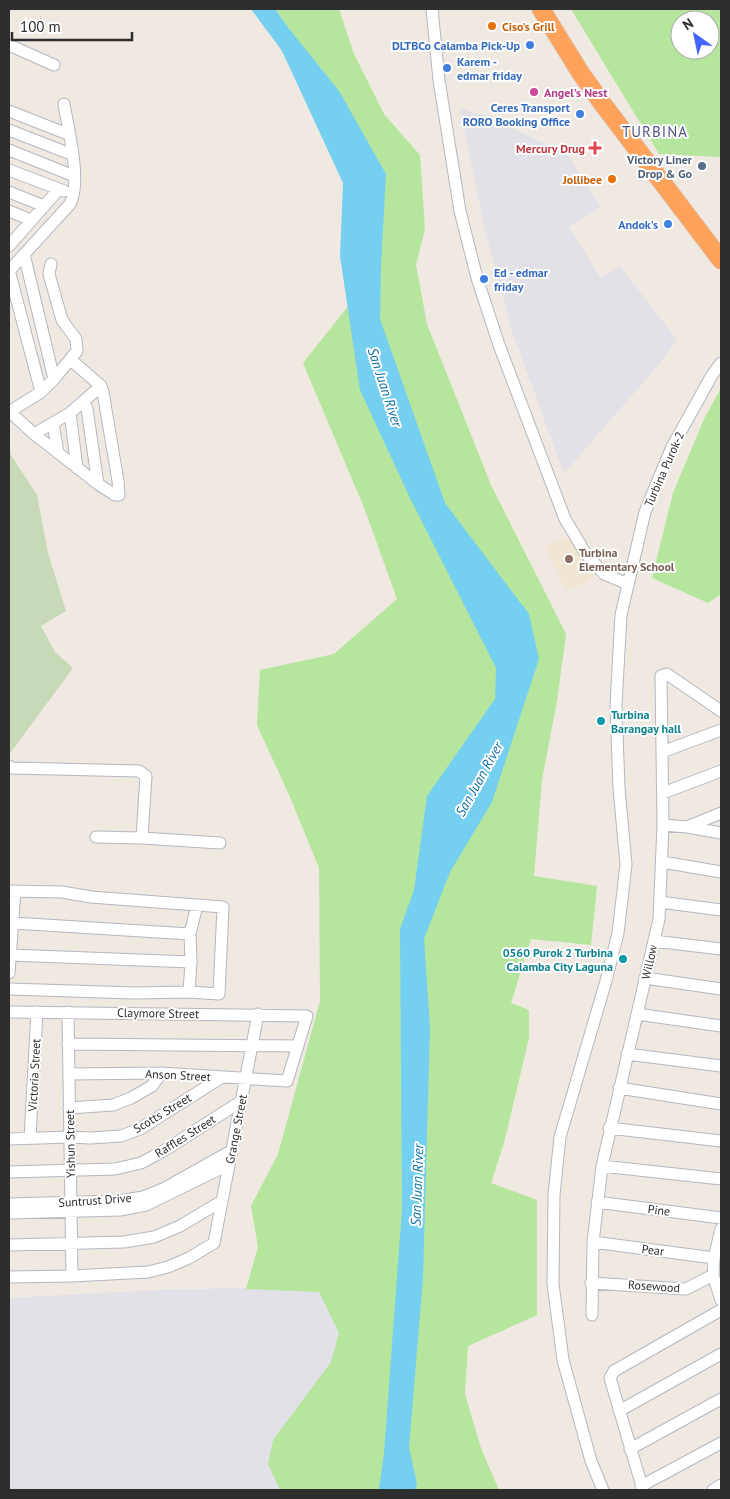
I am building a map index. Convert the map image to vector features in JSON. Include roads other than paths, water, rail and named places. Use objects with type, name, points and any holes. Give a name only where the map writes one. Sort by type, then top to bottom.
[{"type":"highway","points":[[541,9],[597,96],[721,260]]},
{"type":"street","points":[[432,9],[439,80],[460,211],[476,278],[499,345],[565,519],[586,554],[604,574],[628,584]]},
{"type":"street","points":[[9,44],[54,65]]},
{"type":"street","points":[[41,392],[9,270],[70,204],[75,196],[73,155],[64,104]]},
{"type":"street","points":[[9,111],[70,135]]},
{"type":"street","points":[[9,130],[73,155]]},
{"type":"street","points":[[9,150],[74,176]]},
{"type":"street","points":[[9,170],[75,196]]},
{"type":"street","points":[[9,246],[13,234],[31,220],[59,189]]},
{"type":"street","points":[[9,192],[44,206]]},
{"type":"street","points":[[9,211],[31,220]]},
{"type":"street","points":[[24,254],[54,379]]},
{"type":"street","points":[[51,264],[49,274],[62,320],[76,339],[77,351],[41,392],[9,412],[98,484],[115,495],[119,495],[101,386],[71,360]]},
{"type":"street","name":"Turbina Purok-2","points":[[603,1490],[591,1461],[563,1360],[553,1284],[554,1195],[560,1137],[606,981],[618,933],[626,865],[619,788],[616,705],[621,615],[645,512],[671,449],[712,375],[721,363]]},
{"type":"street","points":[[34,434],[70,414],[101,386]]},
{"type":"street","points":[[84,402],[87,409],[98,484]]},
{"type":"street","points":[[70,414],[77,468]]},
{"type":"street","points":[[53,423],[58,453]]},
{"type":"street","name":"Willow","points":[[592,1315],[593,1242],[602,1166],[609,1128],[659,919],[663,825],[661,676],[667,674],[721,711]]},
{"type":"street","points":[[662,752],[721,730]]},
{"type":"street","points":[[9,766],[12,768],[138,771],[146,776],[142,838]]},
{"type":"street","points":[[663,793],[721,771]]},
{"type":"street","points":[[686,827],[721,813]]},
{"type":"street","points":[[663,825],[721,833]]},
{"type":"street","points":[[96,837],[220,843]]},
{"type":"street","points":[[662,862],[721,872]]},
{"type":"street","points":[[9,973],[13,923],[12,891],[62,892],[91,897],[223,907],[219,994],[9,989]]},
{"type":"street","points":[[660,902],[721,910]]},
{"type":"street","points":[[189,992],[190,934],[197,905]]},
{"type":"street","points":[[13,923],[190,934]]},
{"type":"street","points":[[654,941],[721,949]]},
{"type":"street","points":[[10,956],[191,962]]},
{"type":"street","points":[[645,978],[721,989]]},
{"type":"street","name":"Claymore Street","points":[[9,1012],[307,1016],[298,1046]]},
{"type":"street","name":"Victoria Street","points":[[30,1138],[37,1012]]},
{"type":"street","name":"Yishun Street","points":[[68,1012],[72,1276]]},
{"type":"street","name":"Grange Street","points":[[72,1276],[148,1272],[168,1267],[190,1258],[214,1243],[258,1014]]},
{"type":"street","points":[[637,1014],[721,1026]]},
{"type":"street","points":[[68,1044],[298,1046]]},
{"type":"street","name":"Anson Street","points":[[69,1074],[162,1073],[287,1081],[298,1046]]},
{"type":"street","points":[[627,1054],[721,1066]]},
{"type":"street","points":[[69,1108],[113,1105],[132,1098],[152,1086],[162,1073]]},
{"type":"street","name":"Scotts Street","points":[[9,1139],[121,1136],[140,1129],[222,1078]]},
{"type":"street","points":[[619,1088],[721,1104]]},
{"type":"street","name":"Raffles Street","points":[[9,1172],[115,1169],[140,1163],[165,1150],[240,1102]]},
{"type":"street","points":[[609,1128],[721,1141]]},
{"type":"street","name":"Suntrust Drive","points":[[9,1213],[118,1201],[143,1196],[165,1188],[231,1151]]},
{"type":"street","name":"Suntrust Drive","points":[[9,1204],[120,1210],[146,1205],[228,1164]]},
{"type":"street","points":[[602,1166],[721,1179]]},
{"type":"street","points":[[9,1245],[124,1242],[154,1237],[180,1226],[222,1201]]},
{"type":"street","name":"Pine","points":[[597,1202],[721,1218]]},
{"type":"street","points":[[721,1229],[716,1267],[721,1300]]},
{"type":"street","name":"Pear","points":[[593,1242],[716,1267]]},
{"type":"street","name":"Rosewood","points":[[591,1282],[686,1288],[716,1267]]},
{"type":"street","points":[[9,1277],[72,1276]]},
{"type":"street","points":[[721,1310],[614,1371],[610,1378],[642,1488],[721,1443]]},
{"type":"street","points":[[619,1411],[721,1354]]},
{"type":"street","points":[[630,1449],[721,1398]]},
{"type":"street","points":[[713,1490],[721,1485]]},
{"type":"water","name":"San Juan River","points":[[251,9],[275,9],[339,91],[386,174],[380,319],[445,503],[529,614],[539,659],[492,802],[450,872],[424,939],[430,1027],[423,1278],[409,1447],[417,1484],[415,1490],[379,1490],[384,1453],[402,1209],[400,929],[414,890],[427,796],[495,699],[496,668],[410,498],[360,390],[340,256],[343,183],[282,51]]},
{"type":"place","name":"Ciso's Grill","points":[[492,26]]},
{"type":"place","name":"DLTBCo Calamba Pick-Up","points":[[530,45]]},
{"type":"place","name":"Karem - edmar friday","points":[[447,68]]},
{"type":"place","name":"Angel's Nest","points":[[534,92]]},
{"type":"place","name":"Ceres Transport RORO Booking Office","points":[[580,114]]},
{"type":"place","name":"Mercury Drug","points":[[595,148]]},
{"type":"place","name":"Victory Liner Drop & Go","points":[[702,166]]},
{"type":"place","name":"Jollibee","points":[[612,179]]},
{"type":"place","name":"Andok's","points":[[668,224]]},
{"type":"place","name":"Ed - edmar friday","points":[[484,279]]},
{"type":"place","name":"Turbina Elementary School","points":[[569,559]]},
{"type":"place","name":"Turbina Barangay hall","points":[[601,721]]},
{"type":"place","name":"0560 Purok 2 Turbina Calamba City Laguna","points":[[623,959]]},
{"type":"district","name":"TURBINA","points":[[655,131]]}]
